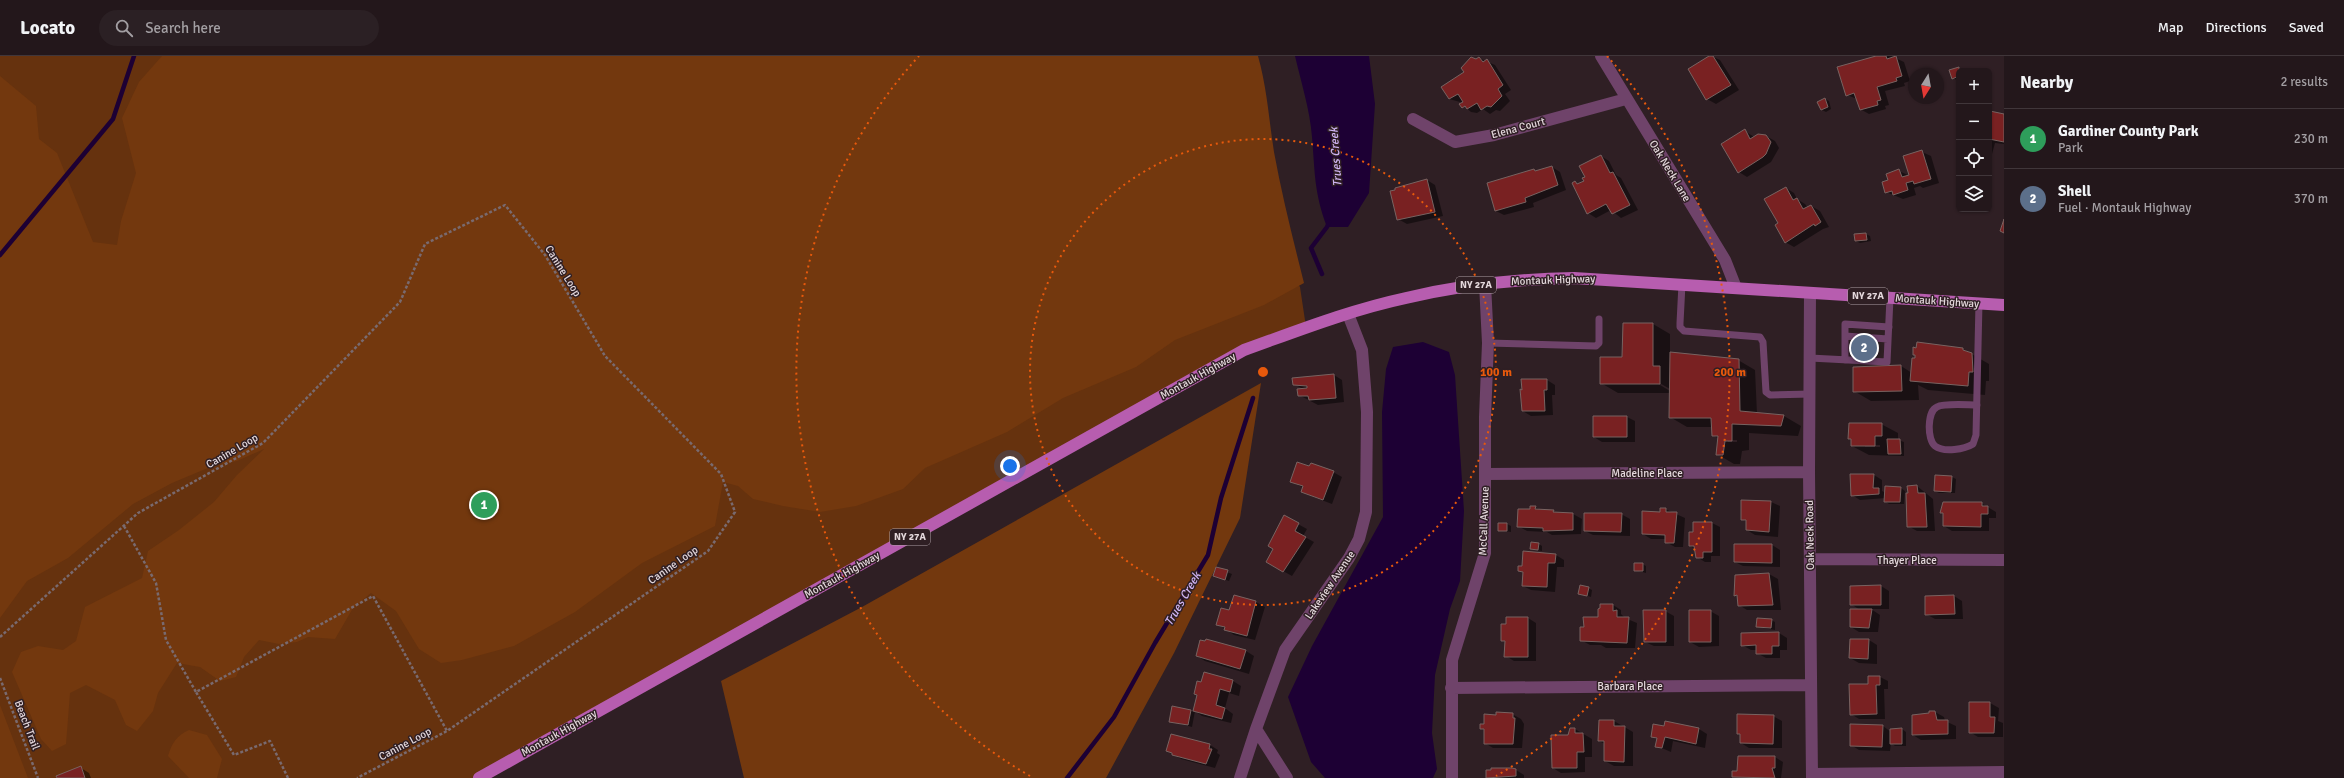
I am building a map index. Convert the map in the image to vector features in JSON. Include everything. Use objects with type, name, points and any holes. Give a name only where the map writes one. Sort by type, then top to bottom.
[{"type":"main road","name":"Montauk Highway","points":[[479,778],[1244,350],[1348,314],[1405,298],[1485,284],[1574,278],[2004,305]]},
{"type":"street","name":"Oak Neck Lane","points":[[1601,56],[1724,260],[1736,288]]},
{"type":"street","name":"Elena Court","points":[[1413,119],[1455,142],[1494,135],[1626,99]]},
{"type":"street","name":"McCall Avenue","points":[[1452,778],[1452,660],[1485,553],[1488,343],[1485,284]]},
{"type":"street","name":"Oak Neck Road","points":[[1810,293],[1811,394],[1809,472],[1812,776]]},
{"type":"street","name":"Lakeview Avenue","points":[[1240,778],[1285,650],[1349,558],[1359,539],[1366,512],[1367,412],[1362,350],[1348,314]]},
{"type":"street","name":"Madeline Place","points":[[1485,474],[1809,472]]},
{"type":"street","name":"Thayer Place","points":[[1810,559],[2003,560]]},
{"type":"street","name":"Barbara Place","points":[[1451,688],[1810,685]]},
{"type":"street","points":[[1256,729],[1287,778]]},
{"type":"street","points":[[1812,776],[2004,772]]},
{"type":"lane","points":[[1682,284],[1680,323],[1684,331],[1760,337],[1763,342],[1766,392],[1770,395],[1811,394]]},
{"type":"lane","points":[[1810,358],[1887,362],[1890,298]]},
{"type":"lane","points":[[1977,405],[1938,406],[1932,410],[1930,416],[1931,441],[1935,447],[1943,449],[1966,448],[1973,444],[1976,435],[1977,405],[1979,303]]},
{"type":"lane","points":[[1488,343],[1596,346],[1599,342],[1599,319]]},
{"type":"lane","points":[[1845,360],[1845,324],[1889,327]]},
{"type":"lane","points":[[1845,336],[1888,338]]},
{"type":"path","name":"Canine Loop","points":[[0,637],[138,513],[263,443],[400,302],[425,244],[505,204],[545,255],[605,356],[721,474],[735,512],[708,551],[447,730],[357,778]]},
{"type":"path","points":[[124,526],[156,583],[166,640],[234,755],[270,741],[288,778]]},
{"type":"path","points":[[196,692],[373,596],[447,730]]},
{"type":"path","name":"Beach Trail","points":[[0,678],[38,778]]},
{"type":"shaded area","points":[[0,56],[1139,56],[1300,287],[1306,327],[1239,353],[479,778],[0,778]]},
{"type":"shaded area","points":[[162,56],[1258,56],[1266,92],[1277,168],[1304,283],[1264,305],[1175,340],[1136,367],[1063,398],[1007,432],[925,468],[903,489],[856,506],[820,512],[783,506],[753,499],[738,486],[723,482],[715,526],[642,563],[575,612],[514,646],[462,660],[441,663],[419,649],[396,611],[371,593],[353,608],[335,639],[308,637],[297,642],[279,644],[259,640],[244,657],[236,677],[220,681],[200,667],[177,663],[158,693],[153,711],[137,731],[126,725],[115,700],[86,685],[70,693],[66,744],[52,751],[41,739],[12,672],[21,652],[38,646],[63,650],[76,641],[85,607],[142,578],[148,551],[179,530],[214,502],[237,475],[264,449],[237,461],[215,465],[172,483],[133,504],[68,558],[27,581],[0,618],[0,76],[36,106],[39,139],[57,153],[93,242],[117,245],[121,221],[136,173],[122,118],[139,82]]},
{"type":"shaded area","points":[[1261,383],[1240,518],[1174,653],[1106,778],[744,778],[721,681],[862,607]]},
{"type":"shaded area","points":[[0,705],[28,778],[0,778]]},
{"type":"shaded area","points":[[189,730],[207,735],[222,759],[217,778],[189,778],[168,756],[175,740]]},
{"type":"water","points":[[1295,56],[1369,56],[1375,104],[1369,193],[1348,227],[1327,227],[1323,215],[1317,193],[1309,117]]},
{"type":"water","points":[[1423,342],[1449,352],[1455,375],[1464,511],[1460,581],[1450,609],[1435,675],[1432,733],[1437,769],[1433,778],[1325,778],[1311,762],[1288,697],[1312,646],[1383,517],[1382,412],[1386,369],[1393,347]]},
{"type":"building","points":[[1709,56],[1713,56],[1731,85],[1706,100],[1688,69]]},
{"type":"building","points":[[1876,56],[1886,56],[1887,59],[1896,56],[1902,76],[1896,78],[1897,81],[1877,87],[1881,100],[1877,101],[1878,105],[1860,110],[1854,93],[1846,96],[1837,67]]},
{"type":"building","points":[[1471,57],[1476,59],[1479,57],[1483,62],[1487,59],[1503,85],[1498,89],[1502,96],[1491,107],[1487,106],[1481,110],[1477,103],[1467,109],[1465,106],[1462,108],[1459,104],[1463,102],[1458,94],[1449,99],[1441,87],[1464,72],[1461,68]]},
{"type":"building","points":[[1959,67],[1956,68],[1956,77],[1952,79],[1949,70]]},
{"type":"building","points":[[1825,98],[1828,107],[1821,110],[1817,102]]},
{"type":"building","points":[[1992,111],[2004,114],[2004,142],[1992,140]]},
{"type":"building","points":[[1745,129],[1750,139],[1758,134],[1766,135],[1771,142],[1766,154],[1763,157],[1738,173],[1721,144]]},
{"type":"building","points":[[1922,150],[1931,179],[1914,184],[1913,181],[1906,183],[1908,190],[1893,195],[1892,191],[1885,193],[1882,182],[1888,180],[1886,174],[1899,169],[1902,177],[1909,175],[1903,156]]},
{"type":"building","points":[[1601,155],[1610,173],[1613,172],[1630,205],[1612,214],[1606,204],[1587,214],[1572,183],[1575,181],[1577,184],[1584,181],[1582,178],[1585,177],[1579,166]]},
{"type":"building","points":[[1552,166],[1558,185],[1525,198],[1526,202],[1495,211],[1487,183],[1534,169],[1535,171]]},
{"type":"building","points":[[1427,179],[1435,212],[1397,220],[1390,191],[1395,190],[1395,188]]},
{"type":"building","points":[[1786,187],[1793,200],[1797,198],[1803,209],[1811,205],[1821,222],[1815,226],[1814,224],[1785,243],[1775,225],[1778,223],[1764,199]]},
{"type":"building","points":[[2004,219],[2004,233],[2000,231]]},
{"type":"building","points":[[1866,233],[1867,240],[1855,241],[1854,234]]},
{"type":"building","points":[[1623,323],[1653,323],[1653,366],[1660,366],[1660,384],[1600,384],[1600,357],[1622,357]]},
{"type":"building","points":[[1856,339],[1874,341],[1872,357],[1855,355]]},
{"type":"building","points":[[1917,342],[1963,348],[1963,350],[1972,353],[1973,372],[1969,372],[1968,386],[1910,381],[1912,358],[1915,358],[1915,355],[1913,355],[1913,347],[1916,348]]},
{"type":"building","points":[[1670,352],[1739,359],[1740,411],[1784,415],[1781,426],[1732,424],[1732,441],[1725,441],[1723,455],[1716,455],[1718,436],[1712,436],[1711,418],[1669,418]]},
{"type":"building","points":[[1901,365],[1902,391],[1853,392],[1853,367]]},
{"type":"building","points":[[1334,374],[1336,398],[1309,400],[1308,396],[1298,396],[1297,389],[1307,388],[1307,386],[1293,385],[1292,378]]},
{"type":"building","points":[[1521,379],[1547,379],[1547,390],[1544,390],[1545,411],[1522,411],[1520,389],[1522,390]]},
{"type":"building","points":[[1593,416],[1627,416],[1627,437],[1593,437]]},
{"type":"building","points":[[1849,423],[1882,423],[1882,436],[1875,436],[1875,446],[1851,446],[1851,439],[1848,439]]},
{"type":"building","points":[[1887,439],[1900,439],[1901,454],[1888,454]]},
{"type":"building","points":[[1297,462],[1309,466],[1311,463],[1334,471],[1323,500],[1301,492],[1303,486],[1290,482]]},
{"type":"building","points":[[1850,474],[1874,474],[1873,488],[1879,488],[1879,494],[1851,496]]},
{"type":"building","points":[[1935,475],[1952,476],[1951,492],[1934,491]]},
{"type":"building","points":[[1917,485],[1918,493],[1925,493],[1927,527],[1907,527],[1907,486]]},
{"type":"building","points":[[1885,486],[1901,487],[1900,502],[1884,502]]},
{"type":"building","points":[[1741,500],[1771,501],[1769,532],[1746,530],[1746,520],[1741,520]]},
{"type":"building","points":[[1943,502],[1982,502],[1982,506],[1988,506],[1988,514],[1981,514],[1981,527],[1943,526],[1943,513],[1940,513]]},
{"type":"building","points":[[1530,506],[1536,506],[1535,509],[1554,510],[1553,512],[1573,513],[1573,530],[1543,531],[1543,528],[1517,527],[1518,509],[1530,509]]},
{"type":"building","points":[[1660,508],[1666,508],[1666,512],[1677,512],[1674,543],[1665,543],[1665,535],[1642,534],[1642,511],[1660,512]]},
{"type":"building","points":[[1584,513],[1622,513],[1621,532],[1584,531]]},
{"type":"building","points":[[1284,515],[1299,523],[1295,531],[1306,537],[1283,572],[1266,562],[1273,549],[1268,546]]},
{"type":"building","points":[[1693,522],[1712,522],[1712,552],[1703,552],[1703,558],[1696,558],[1694,546],[1689,546],[1689,532],[1693,532]]},
{"type":"building","points":[[1498,523],[1507,523],[1507,531],[1498,531]]},
{"type":"building","points":[[1531,542],[1539,543],[1538,550],[1530,549]]},
{"type":"building","points":[[1734,544],[1772,544],[1772,563],[1734,562]]},
{"type":"building","points":[[1523,551],[1556,554],[1555,563],[1548,563],[1547,587],[1522,586],[1523,572],[1518,571],[1518,566],[1522,566]]},
{"type":"building","points":[[1634,563],[1643,563],[1643,571],[1634,571]]},
{"type":"building","points":[[1216,567],[1228,570],[1225,580],[1213,576]]},
{"type":"building","points":[[1769,573],[1773,605],[1738,606],[1737,595],[1734,596],[1735,575]]},
{"type":"building","points":[[1580,585],[1589,587],[1587,596],[1578,594]]},
{"type":"building","points":[[1881,585],[1881,605],[1850,605],[1850,586]]},
{"type":"building","points":[[1234,595],[1256,601],[1247,636],[1224,630],[1225,627],[1216,625],[1221,608],[1229,610]]},
{"type":"building","points":[[1954,595],[1955,614],[1925,615],[1925,596]]},
{"type":"building","points":[[1600,604],[1613,604],[1613,611],[1617,610],[1617,617],[1629,617],[1627,643],[1580,641],[1580,627],[1584,627],[1583,617],[1598,617],[1598,609],[1600,608]]},
{"type":"building","points":[[1850,609],[1872,609],[1869,628],[1850,627]]},
{"type":"building","points":[[1643,610],[1666,610],[1666,642],[1644,642]]},
{"type":"building","points":[[1689,610],[1711,610],[1711,642],[1689,642]]},
{"type":"building","points":[[1506,617],[1528,617],[1528,657],[1504,657],[1505,641],[1501,641],[1501,624],[1506,624]]},
{"type":"building","points":[[1757,618],[1772,619],[1771,628],[1756,627]]},
{"type":"building","points":[[1779,632],[1779,646],[1772,646],[1772,654],[1756,654],[1756,645],[1741,646],[1741,633]]},
{"type":"building","points":[[1206,639],[1246,650],[1240,669],[1196,656],[1200,640],[1205,641]]},
{"type":"building","points":[[1850,639],[1869,639],[1868,659],[1849,658]]},
{"type":"building","points":[[1204,672],[1233,680],[1230,692],[1220,689],[1216,705],[1225,708],[1222,719],[1193,711],[1197,695],[1194,694],[1197,681],[1201,682]]},
{"type":"building","points":[[1868,676],[1880,676],[1880,685],[1876,685],[1877,714],[1850,715],[1849,684],[1868,684]]},
{"type":"building","points":[[1969,702],[1990,702],[1990,717],[1995,717],[1994,733],[1969,733]]},
{"type":"building","points":[[1172,706],[1191,710],[1188,725],[1169,722]]},
{"type":"building","points":[[1929,711],[1935,711],[1937,720],[1948,720],[1948,734],[1912,735],[1912,715],[1929,713]]},
{"type":"building","points":[[1496,712],[1513,713],[1513,718],[1515,718],[1513,744],[1484,744],[1484,729],[1480,729],[1480,724],[1484,724],[1484,714],[1496,715]]},
{"type":"building","points":[[1737,714],[1774,715],[1773,744],[1740,743],[1740,734],[1737,734]]},
{"type":"building","points":[[1599,720],[1614,720],[1614,726],[1625,726],[1624,762],[1604,761],[1604,741],[1598,741]]},
{"type":"building","points":[[1665,721],[1699,728],[1696,744],[1665,737],[1662,748],[1655,747],[1657,738],[1651,737],[1653,724],[1664,726]]},
{"type":"building","points":[[1850,724],[1883,725],[1882,747],[1850,746]]},
{"type":"building","points":[[1570,728],[1575,728],[1575,733],[1583,733],[1584,752],[1577,752],[1577,768],[1552,768],[1551,735],[1568,735]]},
{"type":"building","points":[[1902,728],[1902,744],[1890,744],[1890,729]]},
{"type":"building","points":[[1171,734],[1210,744],[1209,749],[1212,749],[1206,764],[1172,755],[1172,753],[1166,751]]},
{"type":"building","points":[[1738,756],[1775,756],[1775,768],[1772,768],[1775,778],[1732,777],[1732,771],[1737,771]]},
{"type":"building","points":[[81,766],[85,778],[57,778],[56,776]]},
{"type":"building","points":[[1491,768],[1516,769],[1516,776],[1486,778],[1486,770],[1491,770]]},
{"type":"waterway","points":[[0,255],[113,119],[134,56]]},
{"type":"waterway","name":"Trues Creek","points":[[1322,274],[1311,248],[1327,227],[1329,222]]},
{"type":"waterway","name":"Trues Creek","points":[[1067,778],[1114,717],[1155,643],[1208,555],[1221,498],[1253,398]]},
{"type":"place","name":"Shell","points":[[1864,348]]},
{"type":"place","name":"Gardiner County Park","points":[[484,505]]}]
